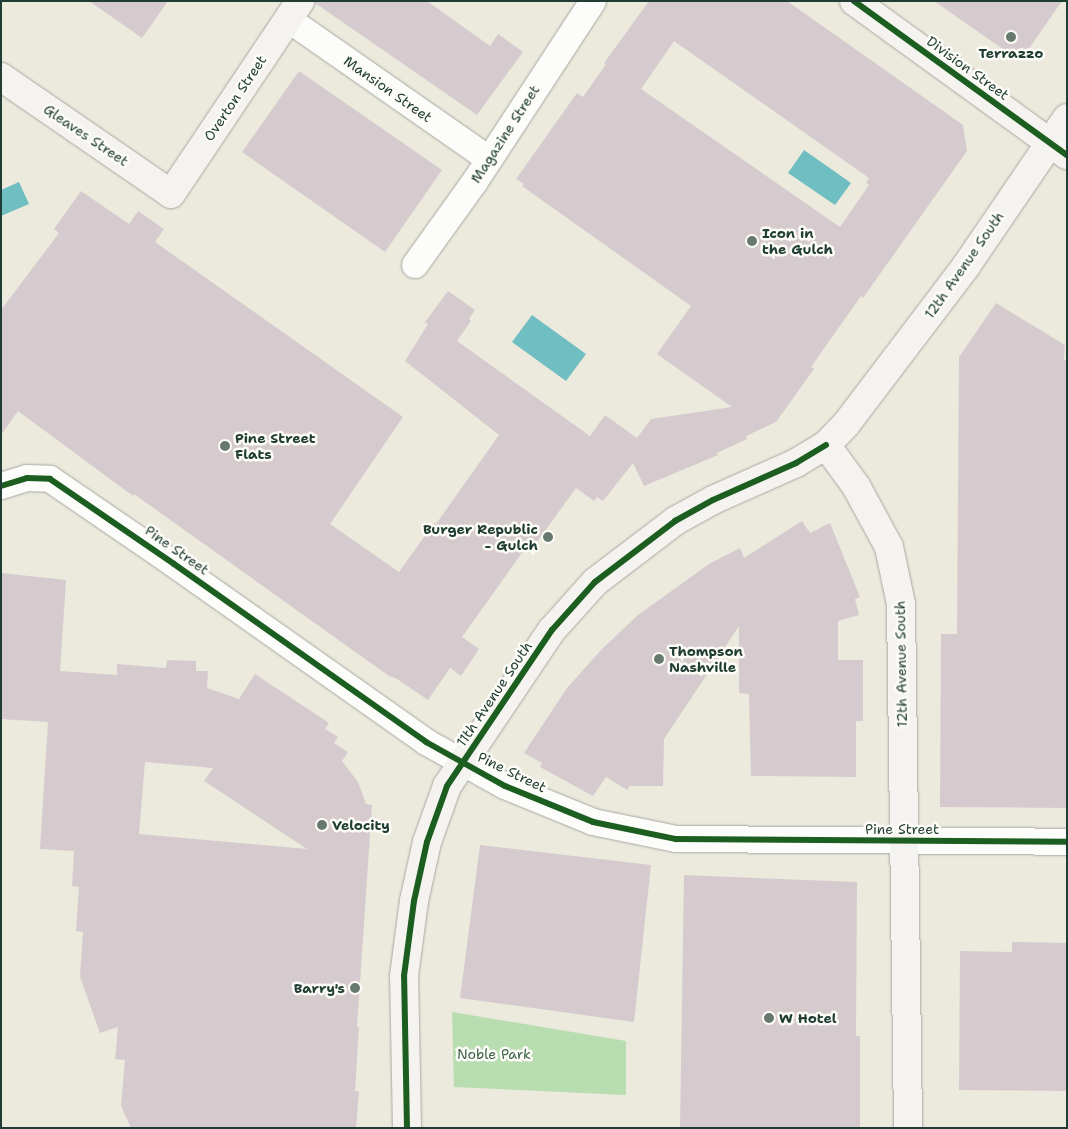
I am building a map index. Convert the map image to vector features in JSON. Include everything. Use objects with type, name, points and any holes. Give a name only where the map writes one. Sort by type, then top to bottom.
[{"type":"main road","name":"Division Street","points":[[854,1],[1058,149]]},
{"type":"main road","name":"Overton Street","points":[[171,194],[294,10]]},
{"type":"main road","name":"Gleaves Street","points":[[1,77],[171,194]]},
{"type":"main road","name":"12th Avenue South","points":[[908,1128],[901,604],[889,547],[856,486],[826,445],[847,423],[966,266],[1058,149],[1067,118]]},
{"type":"main road","name":"11th Avenue South","points":[[407,1128],[404,976],[414,901],[427,842],[447,786],[552,630],[595,582],[675,521],[713,500],[796,463],[826,445]]},
{"type":"street","name":"Magazine Street","points":[[415,265],[489,159],[593,1]]},
{"type":"street","name":"Mansion Street","points":[[294,10],[489,159]]},
{"type":"street","name":"Pine Street","points":[[1,486],[27,478],[50,479],[182,569],[426,742],[505,786],[593,822],[676,839],[1067,842]]},
{"type":"green space","name":"Noble Park","points":[[452,1012],[626,1041],[626,1095],[454,1087]]},
{"type":"water","points":[[804,150],[851,183],[835,205],[788,173]]},
{"type":"water","points":[[19,182],[29,204],[1,216],[1,190]]},
{"type":"water","points":[[532,315],[586,354],[566,381],[512,342]]},
{"type":"building","points":[[89,1],[168,1],[142,38]]},
{"type":"building","points":[[316,1],[427,1],[490,46],[498,34],[523,52],[477,115],[315,3]]},
{"type":"building","points":[[649,1],[787,1],[963,125],[967,151],[863,298],[861,296],[811,367],[814,369],[776,422],[746,436],[747,439],[717,453],[718,455],[644,486],[633,463],[603,501],[597,497],[594,501],[576,488],[529,553],[524,550],[462,637],[479,649],[461,676],[450,668],[428,700],[397,679],[389,676],[134,494],[133,496],[18,411],[1,435],[1,310],[59,233],[54,229],[81,191],[129,224],[138,211],[164,229],[155,242],[403,417],[330,524],[399,572],[434,523],[436,524],[499,435],[405,361],[428,324],[425,322],[448,291],[475,310],[469,319],[471,321],[457,341],[590,436],[605,415],[637,438],[651,419],[732,407],[657,354],[691,306],[522,186],[524,184],[516,179],[577,93],[583,97],[606,64],[604,63]],"holes":[[[674,41],[869,178],[866,183],[869,185],[840,227],[641,89]]]},
{"type":"building","name":"Terrazzo","points":[[934,1],[1062,1],[1030,47],[1022,53],[1017,53],[1007,52]]},
{"type":"building","points":[[299,71],[442,170],[385,252],[242,152]]},
{"type":"building","points":[[996,303],[1065,345],[1064,360],[1067,360],[1067,808],[940,807],[941,634],[957,634],[959,357]]},
{"type":"building","name":"Thompson Nashville","points":[[802,521],[810,533],[830,523],[860,597],[855,599],[859,615],[838,621],[838,660],[863,660],[863,721],[856,721],[856,777],[751,776],[749,694],[739,693],[739,626],[664,739],[663,786],[630,786],[627,790],[606,777],[593,796],[540,767],[542,763],[524,753],[567,688],[602,649],[638,615],[709,564],[740,548],[744,558]]},
{"type":"building","name":"Velocity","points":[[1,573],[66,580],[60,671],[117,675],[117,664],[166,668],[167,660],[196,661],[196,671],[208,671],[207,688],[239,699],[255,674],[329,723],[325,729],[338,737],[334,743],[348,752],[342,761],[358,782],[366,804],[372,805],[357,1027],[359,1027],[355,1091],[359,1091],[356,1128],[131,1128],[121,1106],[125,1060],[115,1059],[118,1027],[100,1033],[80,977],[83,932],[76,931],[79,887],[72,886],[74,851],[40,849],[48,722],[1,719]],"holes":[[[145,762],[213,768],[204,781],[307,849],[139,834]]]},
{"type":"building","points":[[480,845],[651,865],[634,1022],[460,998]]},
{"type":"building","name":"W Hotel","points":[[684,875],[857,882],[856,1036],[860,1036],[860,1128],[680,1128]]},
{"type":"building","points":[[1012,942],[1067,943],[1067,1091],[959,1090],[960,951],[1012,952]]},
{"type":"cycle path","points":[[854,1],[1067,155]]},
{"type":"cycle path","points":[[407,1128],[404,976],[414,901],[427,842],[447,786],[552,630],[595,582],[675,521],[713,500],[796,463],[826,445]]},
{"type":"cycle path","points":[[1,486],[27,478],[50,479],[426,742],[505,786],[593,822],[676,839],[1067,842]]},
{"type":"place","name":"Terrazzo","points":[[1011,37]]},
{"type":"place","name":"Icon in the Gulch","points":[[752,241]]},
{"type":"place","name":"Pine Street Flats","points":[[225,446]]},
{"type":"place","name":"Burger Republic - Gulch","points":[[548,537]]},
{"type":"place","name":"Thompson Nashville","points":[[659,659]]},
{"type":"place","name":"Velocity","points":[[322,825]]},
{"type":"place","name":"Barry's","points":[[355,988]]},
{"type":"place","name":"W Hotel","points":[[769,1018]]}]
